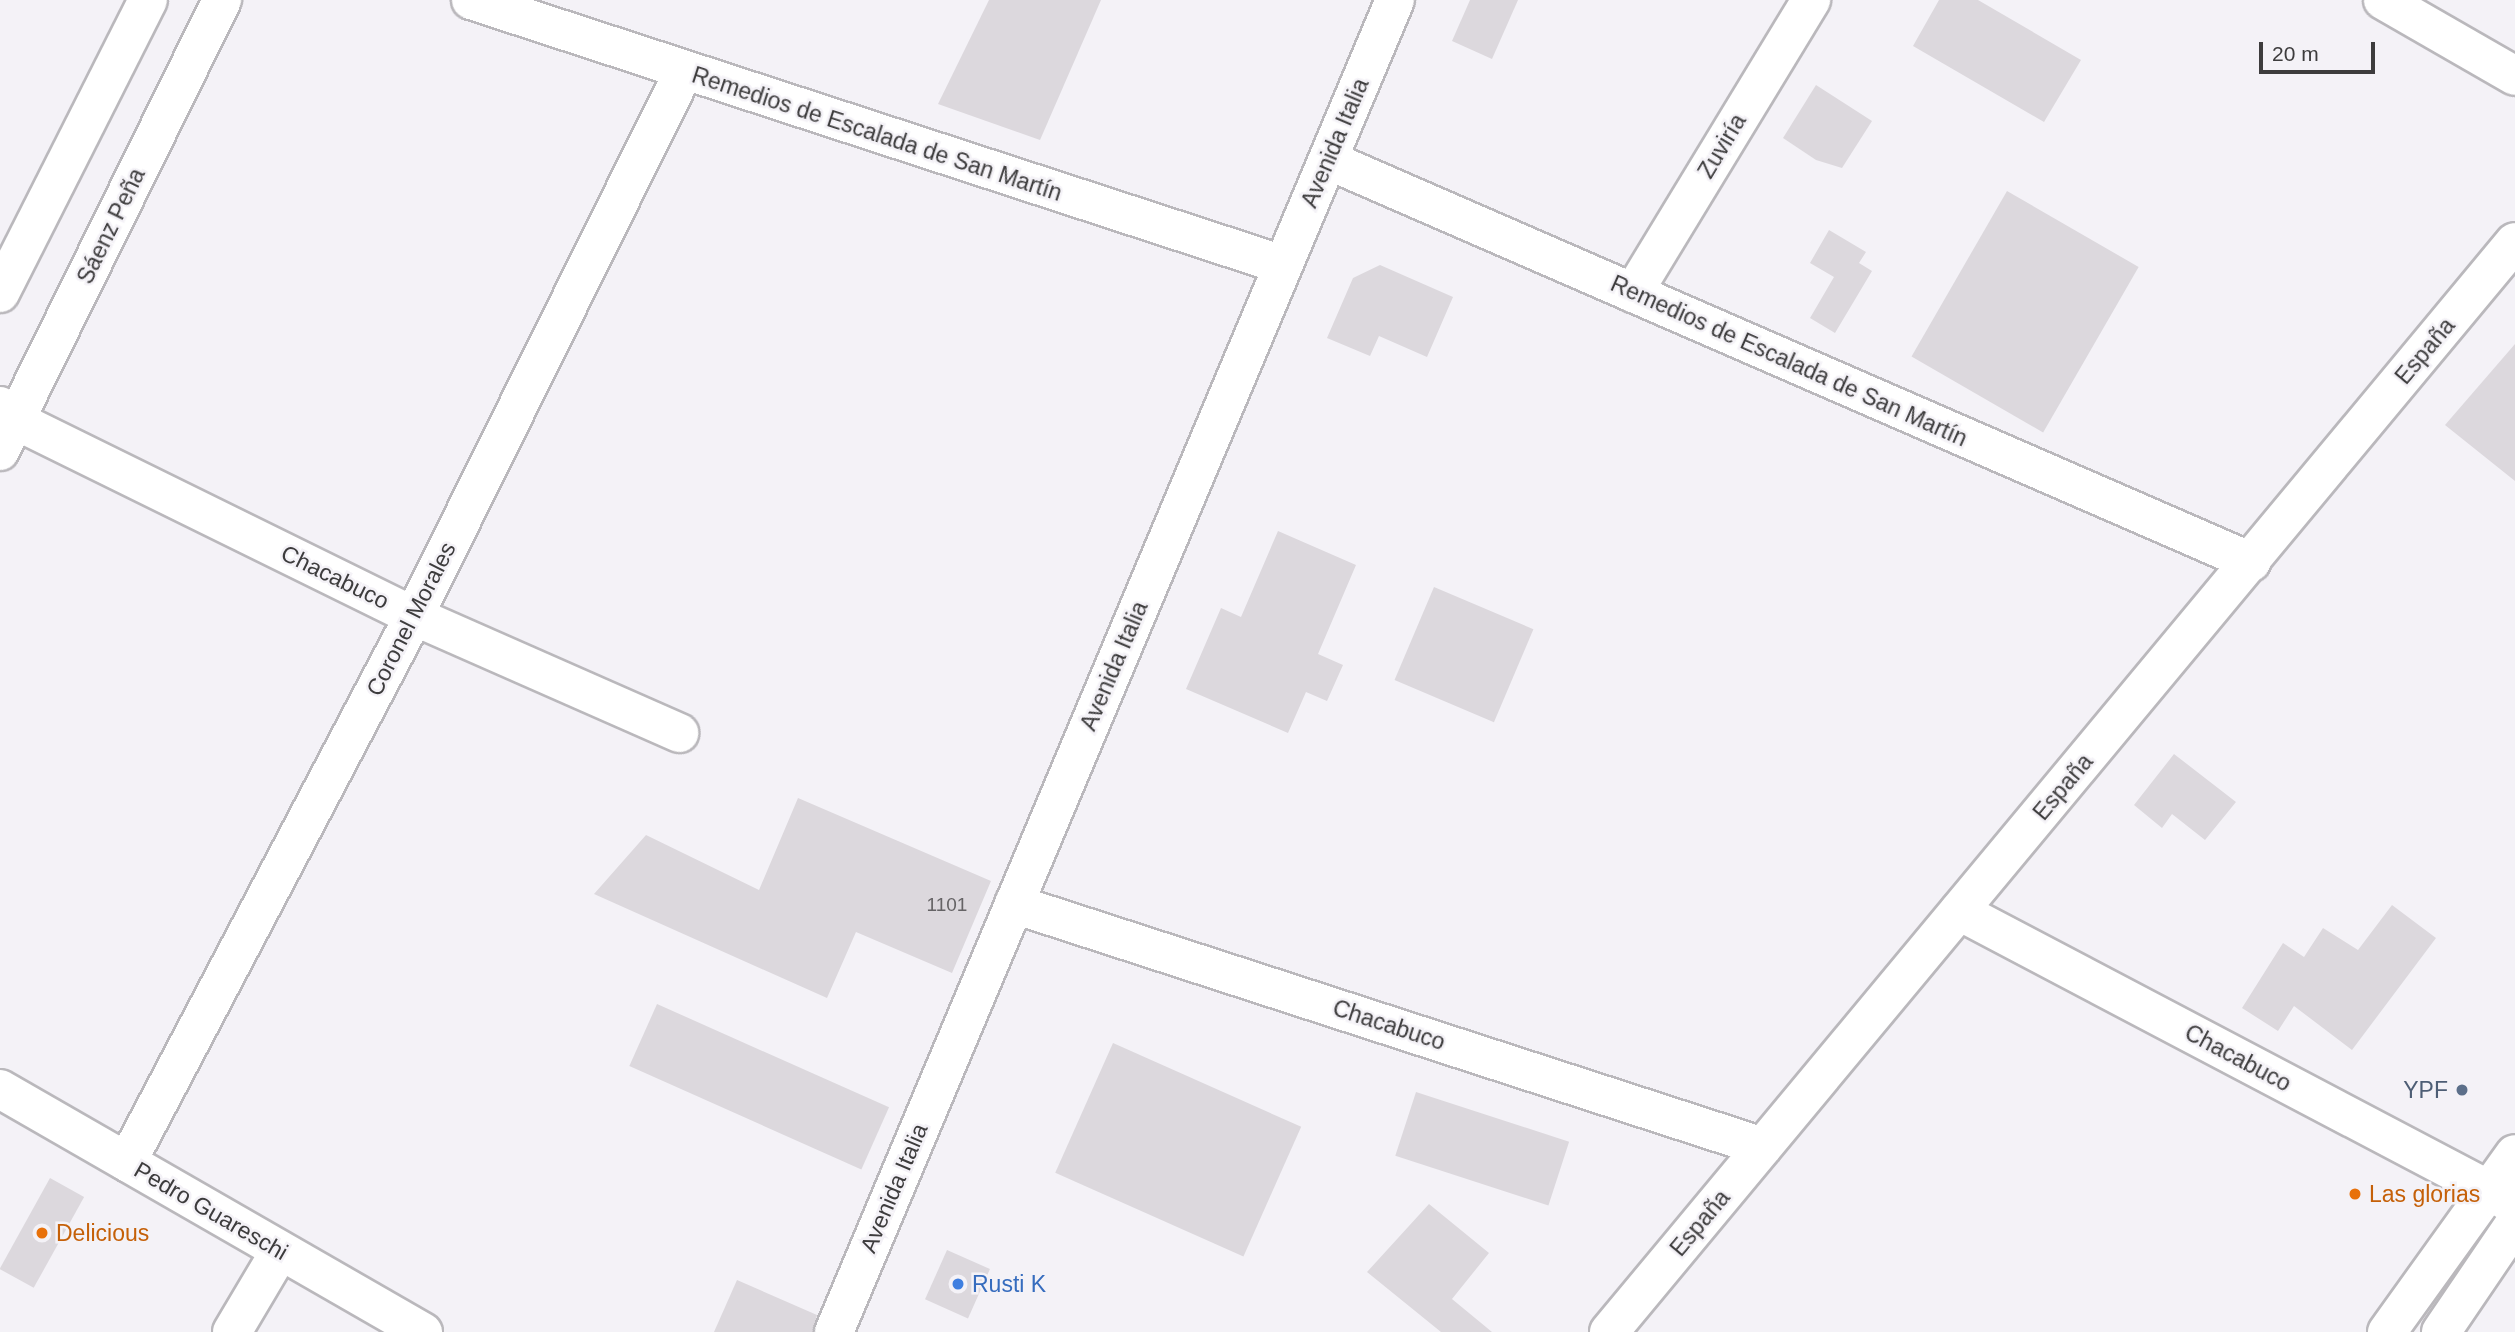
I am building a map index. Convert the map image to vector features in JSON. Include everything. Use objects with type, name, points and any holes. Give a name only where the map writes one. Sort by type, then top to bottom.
[{"type":"street","points":[[0,293],[148,0]]},
{"type":"street","name":"Sáenz Peña","points":[[5,426],[222,0]]},
{"type":"street","name":"Remedios de Escalada de San Martín","points":[[471,0],[1283,265]]},
{"type":"street","name":"Avenida Italia","points":[[834,1332],[1395,0]]},
{"type":"street","name":"Zuviría","points":[[1633,293],[1811,0]]},
{"type":"street","points":[[2383,0],[2515,76]]},
{"type":"street","name":"Coronel Morales","points":[[127,1162],[414,616],[684,71]]},
{"type":"street","name":"Remedios de Escalada de San Martín","points":[[1328,160],[2251,562]]},
{"type":"street","name":"España","points":[[1609,1332],[2515,242]]},
{"type":"street","name":"Chacabuco","points":[[5,426],[414,616],[679,733]]},
{"type":"street","name":"Chacabuco","points":[[1014,904],[1763,1147]]},
{"type":"street","name":"Chacabuco","points":[[1959,911],[2502,1198]]},
{"type":"street","name":"Pedro Guareschi","points":[[0,1089],[423,1332]]},
{"type":"street","points":[[2387,1332],[2502,1198],[2515,1154]]},
{"type":"street","points":[[2441,1332],[2515,1223]]},
{"type":"street","points":[[232,1332],[280,1251]]},
{"type":"building","points":[[989,0],[1101,0],[1040,140],[938,104]]},
{"type":"building","points":[[1470,0],[1518,0],[1492,59],[1452,41]]},
{"type":"building","points":[[1939,0],[1978,0],[2081,60],[2044,122],[1913,46]]},
{"type":"building","points":[[1816,85],[1872,121],[1842,168],[1816,160],[1783,138]]},
{"type":"building","points":[[2007,191],[2139,267],[2043,432],[1912,356]]},
{"type":"building","points":[[1829,230],[1866,252],[1859,263],[1872,271],[1835,333],[1810,318],[1834,277],[1810,263]]},
{"type":"building","points":[[1380,265],[1453,297],[1427,357],[1379,336],[1370,356],[1327,338],[1353,278]]},
{"type":"building","points":[[2515,344],[2515,481],[2445,425]]},
{"type":"building","points":[[1278,531],[1356,565],[1318,654],[1343,665],[1327,701],[1306,692],[1288,733],[1186,689],[1221,608],[1241,617]]},
{"type":"building","points":[[1434,587],[1533,629],[1494,722],[1395,680]]},
{"type":"building","points":[[2174,754],[2236,802],[2205,840],[2172,814],[2162,828],[2134,805]]},
{"type":"building","points":[[798,798],[991,881],[952,973],[856,932],[827,998],[594,894],[646,835],[759,890]]},
{"type":"building","points":[[2392,905],[2436,938],[2352,1050],[2294,1006],[2278,1031],[2242,1008],[2283,943],[2304,957],[2323,928],[2358,950]]},
{"type":"building","points":[[657,1004],[889,1107],[861,1169],[629,1066]]},
{"type":"building","points":[[1113,1043],[1301,1127],[1243,1257],[1055,1173]]},
{"type":"building","points":[[1416,1092],[1569,1142],[1548,1205],[1395,1156]]},
{"type":"building","name":"Delicious","points":[[50,1178],[84,1197],[34,1288],[0,1268]]},
{"type":"building","points":[[1429,1204],[1489,1253],[1452,1299],[1492,1332],[1441,1332],[1367,1272]]},
{"type":"building","name":"Rusti K","points":[[947,1250],[990,1269],[968,1318],[925,1299]]},
{"type":"building","points":[[737,1280],[817,1315],[813,1332],[714,1332]]},
{"type":"place","name":"YPF","points":[[2462,1090]]},
{"type":"place","name":"Las glorias","points":[[2355,1194]]},
{"type":"place","name":"Delicious","points":[[42,1233]]},
{"type":"place","name":"Rusti K","points":[[958,1284]]}]
